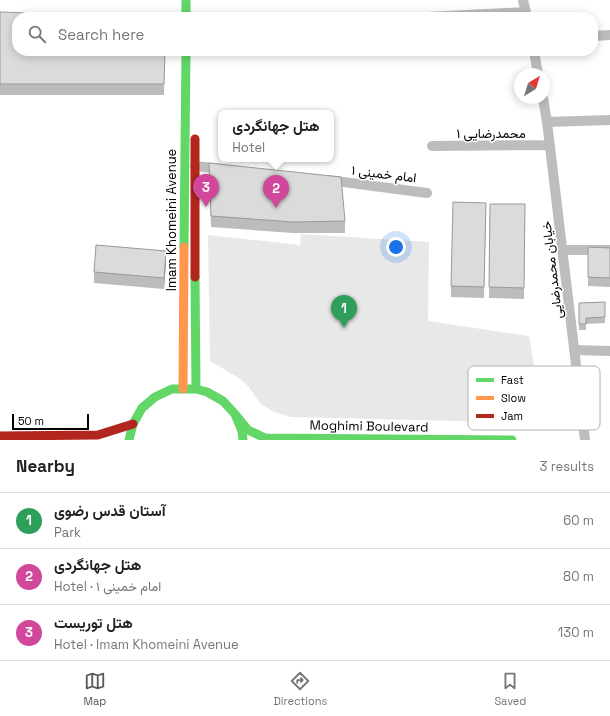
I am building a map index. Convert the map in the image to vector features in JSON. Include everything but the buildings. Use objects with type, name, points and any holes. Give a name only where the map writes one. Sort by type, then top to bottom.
[{"type":"street","points":[[186,0],[186,12]]},
{"type":"street","points":[[195,0],[195,12]]},
{"type":"street","points":[[523,0],[526,12]]},
{"type":"street","points":[[598,36],[610,35]]},
{"type":"street","name":"Imam Khomeini Avenue","points":[[183,389],[186,56]]},
{"type":"street","points":[[195,56],[195,71]]},
{"type":"street","points":[[535,56],[537,68]]},
{"type":"street","name":"خیابان محمدرضایی","points":[[544,104],[576,366]]},
{"type":"street","points":[[547,122],[610,120]]},
{"type":"street","name":"Imam Khomeini Avenue","points":[[195,129],[196,389]]},
{"type":"street","name":"محمدرضایی ۱","points":[[432,146],[550,146]]},
{"type":"street","points":[[195,166],[233,170]]},
{"type":"street","name":"امام خمینی ۱","points":[[318,179],[427,193]]},
{"type":"street","points":[[562,250],[610,250]]},
{"type":"street","points":[[574,350],[610,351]]},
{"type":"street","points":[[183,363],[190,368],[193,367],[195,363]]},
{"type":"street","points":[[129,440],[133,424],[142,408],[155,396],[172,389],[196,389]]},
{"type":"street","name":"Moghimi Boulevard","points":[[196,389],[207,392],[223,401],[248,430],[264,439],[512,440]]},
{"type":"street","points":[[235,414],[242,431],[243,440]]},
{"type":"street","points":[[0,436],[100,438],[133,424]]},
{"type":"street","name":"خیابان محمدرضایی","points":[[584,430],[585,440]]},
{"type":"shaded area","points":[[301,234],[429,242],[428,321],[529,336],[534,366],[468,366],[468,421],[291,417],[274,412],[261,404],[248,386],[239,378],[210,361],[208,235],[300,245]]},
{"type":"traffic: fast","points":[[186,0],[186,12]]},
{"type":"traffic: fast","points":[[184,247],[186,56]]},
{"type":"traffic: fast","points":[[195,277],[196,389]]},
{"type":"traffic: fast","points":[[129,440],[133,424],[142,408],[155,397],[172,389],[196,389],[207,392],[223,401],[235,414],[242,431],[243,440]]},
{"type":"traffic: fast","points":[[235,414],[248,430],[265,438],[512,440]]},
{"type":"traffic: slow","points":[[183,389],[184,247]]},
{"type":"traffic: jam","points":[[195,139],[195,277]]},
{"type":"traffic: jam","points":[[0,436],[98,435],[133,424]]},
{"type":"place","name":"هتل توریست","points":[[206,207]]},
{"type":"place","name":"هتل جهانگردی","points":[[276,208]]},
{"type":"place","name":"آستان قدس رضوی","points":[[344,328]]}]
